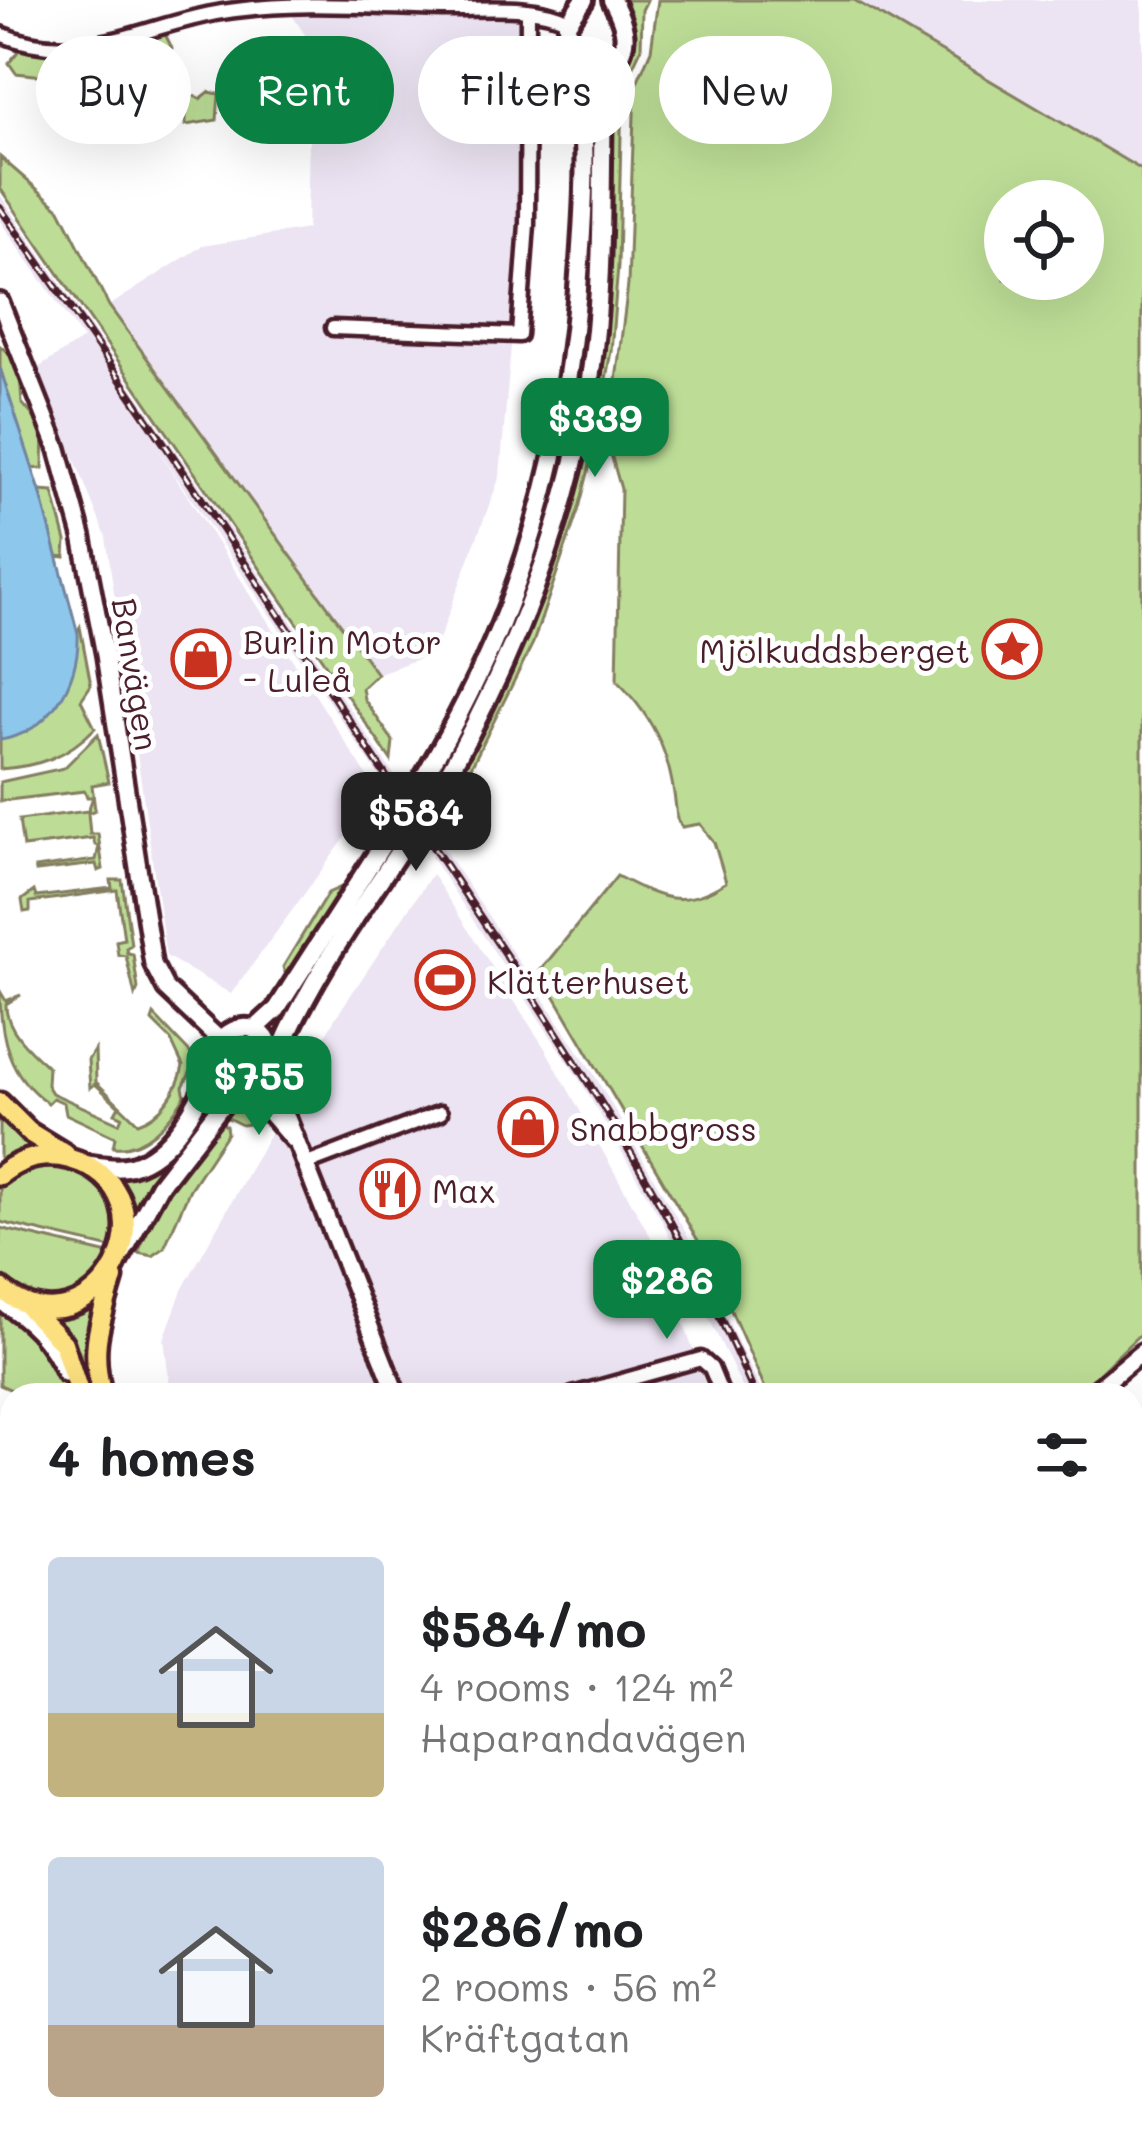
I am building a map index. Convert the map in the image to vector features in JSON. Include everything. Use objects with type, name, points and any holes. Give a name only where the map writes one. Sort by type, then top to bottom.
[{"type":"main road","points":[[612,0],[627,36]]},
{"type":"main road","points":[[576,11],[600,4],[622,18]]},
{"type":"main road","points":[[254,1030],[277,1009],[433,760],[500,628],[526,555],[560,426],[576,334],[583,144]]},
{"type":"main road","points":[[5,1295],[34,1306],[68,1305],[92,1295],[119,1262],[160,1186],[238,1089],[265,1083],[304,1000],[453,765],[493,688],[544,559],[580,428],[596,333],[602,144]]},
{"type":"main road","points":[[0,1175],[37,1157],[122,1167],[152,1156],[179,1127],[215,1061],[221,1040],[238,1030],[254,1030],[270,1042],[275,1064]]},
{"type":"main road","points":[[215,1061],[221,1078],[238,1089]]},
{"type":"main road","points":[[0,1103],[29,1132],[106,1181],[121,1205],[125,1229],[119,1262],[95,1337],[99,1383]]},
{"type":"main road","points":[[5,1295],[43,1318],[64,1343],[74,1383]]},
{"type":"street","points":[[0,34],[39,46],[75,48],[196,17],[261,7],[576,11]]},
{"type":"street","points":[[333,328],[520,335],[528,11]]},
{"type":"street","name":"Banvägen","points":[[0,302],[52,431],[82,536],[153,964],[166,989],[221,1040]]},
{"type":"street","points":[[275,1064],[276,1090],[392,1383]]},
{"type":"street","points":[[238,1089],[277,1120],[306,1161]]},
{"type":"street","points":[[306,1161],[440,1113]]},
{"type":"street","points":[[1105,1383],[1142,1352]]},
{"type":"street","points":[[615,1383],[700,1359],[711,1368],[717,1383]]},
{"type":"shaded area","points":[[282,0],[519,0],[519,36],[418,36],[418,144],[517,144],[515,298],[500,476],[434,653],[377,674],[109,306],[202,246],[307,229],[309,144],[394,144],[394,36],[306,36]]},
{"type":"shaded area","points":[[854,0],[1142,0],[1142,170]]},
{"type":"shaded area","points":[[0,195],[592,1071],[687,1235],[757,1383],[740,1383],[661,1219],[579,1079],[154,444],[378,793],[231,994],[166,956],[106,537],[38,368],[83,339],[0,221]]},
{"type":"shaded area","points":[[432,874],[546,1050],[657,1248],[705,1383],[170,1383],[164,1339],[182,1290],[334,1020]]},
{"type":"green space","points":[[621,0],[647,0],[635,62],[635,36]]},
{"type":"green space","points":[[658,0],[854,0],[1142,170],[1142,1332],[1088,1383],[763,1383],[707,1256],[540,971],[617,876],[670,898],[696,896],[726,882],[714,842],[700,824],[682,827],[677,819],[661,744],[617,681],[621,489],[608,444],[628,285],[635,87],[651,50]]},
{"type":"green space","points":[[19,50],[36,52],[36,75],[16,73],[9,63]]},
{"type":"green space","points":[[215,93],[215,120],[191,124],[191,94],[200,99]]},
{"type":"green space","points":[[591,144],[596,144],[588,333],[579,396],[550,521],[530,582],[479,700],[415,810],[411,806],[550,501],[583,332]]},
{"type":"green space","points":[[607,144],[621,144],[611,351],[579,508],[533,643],[466,777],[463,770],[458,776],[461,780],[450,785],[574,486]]},
{"type":"green space","points":[[0,157],[60,209],[109,306],[377,674],[362,688],[364,699],[393,741],[391,760],[0,188]]},
{"type":"green space","points":[[0,346],[19,361],[22,403],[44,429],[43,468],[31,469],[0,368]]},
{"type":"green space","points":[[40,491],[53,492],[66,541],[65,557],[57,556],[77,633],[80,627],[91,685],[81,700],[95,728],[52,758],[0,769],[0,709],[48,524]]},
{"type":"green space","points":[[98,734],[109,782],[92,785],[95,810],[88,813],[90,834],[98,834],[103,869],[98,871],[96,864],[36,871],[96,860],[99,846],[93,838],[23,847],[19,820],[88,811],[93,797],[85,791],[0,801],[0,782],[64,768]]},
{"type":"green space","points":[[111,880],[122,880],[131,945],[126,948],[133,954],[138,989],[135,996],[126,956],[118,955],[116,941],[124,939],[117,890],[30,902],[30,911],[24,912],[22,900],[34,891],[36,897],[112,888]]},
{"type":"green space","points":[[339,888],[283,983],[283,967],[328,893]]},
{"type":"green space","points":[[0,991],[6,1001],[21,995],[6,1004],[7,1013],[20,1039],[48,1067],[47,1085],[52,1093],[119,1123],[122,1116],[115,1113],[119,1106],[95,1084],[90,1088],[88,1060],[95,1049],[96,1082],[138,1123],[154,1114],[178,1084],[183,1066],[171,1040],[152,1021],[154,1015],[193,1056],[183,1087],[185,1096],[164,1124],[145,1139],[113,1147],[115,1137],[66,1114],[64,1103],[53,1098],[48,1103],[15,1068],[2,1024]]},
{"type":"green space","points":[[242,1104],[257,1109],[269,1121],[242,1125],[224,1116]]},
{"type":"green space","points":[[201,1115],[132,1219],[113,1178],[153,1164]]},
{"type":"green space","points":[[0,1119],[35,1147],[0,1162]]},
{"type":"green space","points":[[220,1121],[227,1133],[190,1189],[164,1248],[153,1256],[138,1253],[161,1198]]},
{"type":"green space","points":[[49,1165],[81,1174],[102,1191],[113,1216],[115,1249],[0,1222],[0,1185],[11,1176]]},
{"type":"green space","points":[[0,1228],[113,1255],[76,1292],[48,1298],[33,1295],[0,1275]]},
{"type":"green space","points":[[96,1299],[83,1354],[91,1383],[86,1383],[72,1342],[53,1313]]},
{"type":"green space","points":[[0,1306],[42,1344],[64,1383],[0,1383]]},
{"type":"water","points":[[0,368],[40,491],[78,634],[74,670],[58,702],[33,727],[0,740]]},
{"type":"railway","points":[[0,208],[210,511],[553,1027],[682,1243],[750,1383]]},
{"type":"place","name":"Mjölkuddsberget","points":[[1012,649]]},
{"type":"place","name":"Burlin Motor - Luleå","points":[[201,659]]},
{"type":"place","name":"Klätterhuset","points":[[445,980]]},
{"type":"place","name":"Snabbgross","points":[[528,1127]]},
{"type":"place","name":"Max","points":[[390,1189]]}]
